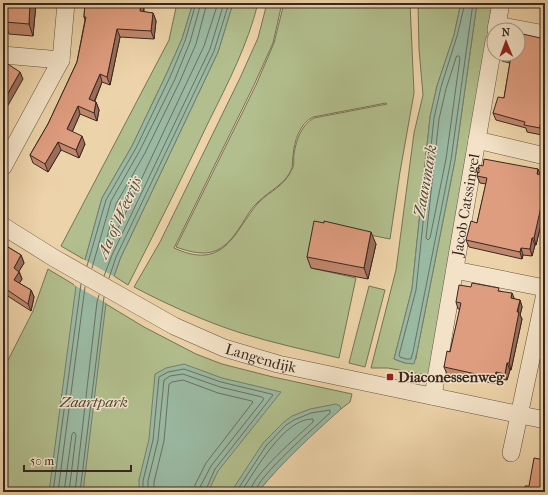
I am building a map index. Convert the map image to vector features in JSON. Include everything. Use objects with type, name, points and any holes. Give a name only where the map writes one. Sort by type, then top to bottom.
[{"type":"street","points":[[3,167],[61,60],[66,3]]},
{"type":"street","name":"Jacob Catssingel","points":[[498,22],[501,3]]},
{"type":"street","points":[[526,33],[545,34]]},
{"type":"street","points":[[3,55],[61,60]]},
{"type":"street","name":"Jacob Catssingel","points":[[433,396],[491,62]]},
{"type":"street","name":"Jacob Catssingel","points":[[477,140],[545,156]]},
{"type":"street","name":"Langendijk","points":[[3,226],[54,258],[174,326],[224,348],[278,364],[545,420]]},
{"type":"street","name":"Jacob Catssingel","points":[[455,270],[545,288]]},
{"type":"street","points":[[511,453],[545,294]]},
{"type":"green space","points":[[177,3],[193,3],[182,39],[132,146],[102,198],[85,260],[61,246],[169,40]]},
{"type":"green space","points":[[233,3],[258,3],[249,33],[237,63],[128,285],[114,276],[120,259],[218,52]]},
{"type":"green space","points":[[267,3],[282,3],[273,43],[174,248],[186,253],[205,255],[214,253],[221,249],[235,235],[258,203],[282,183],[253,207],[235,234],[221,248],[206,253],[198,253],[176,247],[256,85],[274,43],[284,3],[410,3],[414,93],[390,239],[320,225],[311,268],[356,278],[339,358],[265,340],[228,329],[159,300],[134,287],[160,242],[258,38]],"holes":[[[387,104],[314,118],[309,121],[302,129],[296,144],[293,166],[289,175],[282,183],[292,168],[294,150],[298,133],[308,120],[313,117]]]},
{"type":"green space","points":[[418,3],[461,3],[454,35],[437,86],[430,117],[412,289],[394,359],[405,363],[416,359],[455,160],[477,3],[495,3],[492,22],[486,22],[486,55],[431,376],[388,368],[371,368],[396,270],[414,133],[423,95],[419,49]]},
{"type":"green space","name":"Zaartpark","points":[[48,269],[144,327],[196,354],[222,364],[352,394],[350,402],[301,444],[258,492],[3,492],[3,370],[33,311]]},
{"type":"green space","points":[[369,286],[385,290],[365,367],[349,363]]},
{"type":"water","name":"Aa of Weerijs","points":[[193,3],[233,3],[218,52],[120,259],[114,276],[106,303],[83,492],[49,492],[76,286],[85,260],[102,198],[132,146],[166,75],[182,39]]},
{"type":"water","name":"Zaanmark","points":[[461,3],[477,3],[455,160],[417,352],[414,364],[405,363],[394,359],[412,289],[430,117],[437,86],[454,35]]},
{"type":"water","points":[[184,364],[222,378],[281,392],[218,471],[208,492],[139,492],[139,480],[149,439],[155,374],[166,368]]},
{"type":"water","points":[[336,404],[340,406],[341,409],[288,459],[258,492],[231,492],[263,443],[284,422],[292,416],[310,409]]},
{"type":"pier","points":[[83,259],[115,277],[108,304],[74,285]]},
{"type":"building","points":[[4,3],[30,3],[29,24],[5,22],[6,5],[4,5]]},
{"type":"building","points":[[85,3],[141,3],[140,11],[153,13],[151,31],[117,29],[107,77],[100,74],[89,99],[96,102],[94,113],[78,106],[67,129],[82,136],[76,150],[58,142],[45,164],[30,155],[48,124],[77,62],[86,17],[84,17]]},
{"type":"building","points":[[526,35],[545,39],[545,127],[540,125],[540,128],[524,125],[525,122],[493,113],[498,97],[504,98],[510,62],[526,62]]},
{"type":"building","points":[[3,61],[20,72],[3,102]]},
{"type":"building","points":[[484,159],[538,169],[537,174],[545,176],[543,187],[545,187],[545,189],[534,238],[532,238],[530,249],[521,248],[520,252],[466,240],[471,221],[477,223],[487,178],[477,176],[479,165],[483,166]]},
{"type":"building","points":[[314,221],[324,223],[324,221],[371,232],[364,268],[307,257]]},
{"type":"building","points":[[3,244],[21,255],[14,268],[19,272],[14,280],[31,290],[28,304],[3,287]]},
{"type":"building","points":[[472,283],[499,288],[498,291],[512,293],[511,298],[520,300],[509,363],[507,363],[505,374],[496,372],[494,378],[444,367],[447,351],[450,352],[461,303],[456,302],[459,285],[471,287]]},
{"type":"building","points":[[534,458],[545,460],[545,492],[524,492],[525,486],[529,486]]},
{"type":"place","name":"Diaconessenweg","points":[[390,377]]}]
